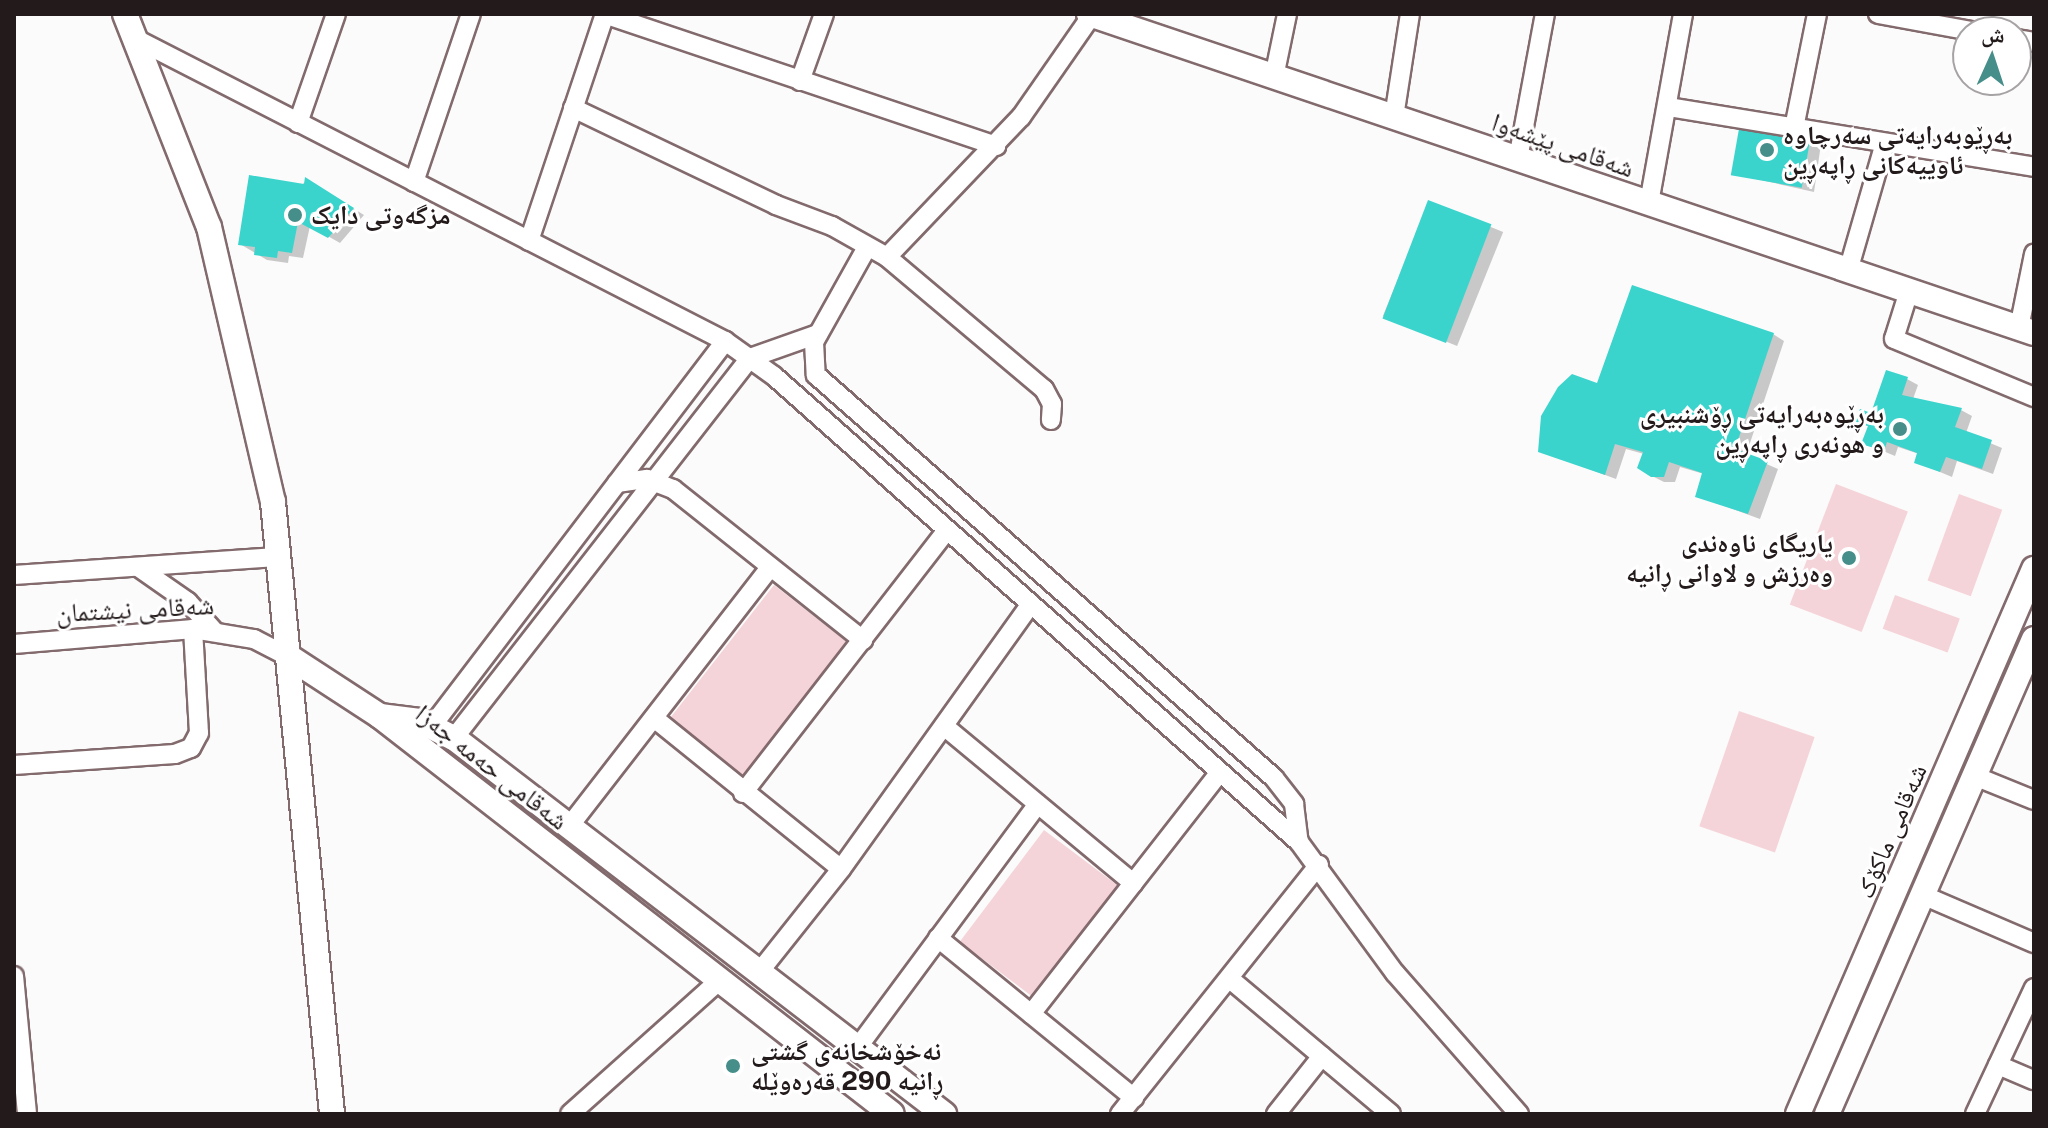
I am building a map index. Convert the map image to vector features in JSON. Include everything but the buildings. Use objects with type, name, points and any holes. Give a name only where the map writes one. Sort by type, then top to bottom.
[{"type":"street","points":[[125,14],[209,227],[239,341],[280,557],[332,1114]]},
{"type":"street","points":[[298,123],[336,14]]},
{"type":"street","points":[[414,182],[471,14]]},
{"type":"street","points":[[529,241],[604,14],[996,146]]},
{"type":"street","points":[[800,81],[824,14]]},
{"type":"street","points":[[1274,77],[1287,14]]},
{"type":"street","points":[[1394,117],[1410,14]]},
{"type":"street","points":[[1518,159],[1545,14]]},
{"type":"street","points":[[1649,203],[1669,107],[1683,14]]},
{"type":"street","points":[[1794,128],[1817,14]]},
{"type":"street","points":[[1878,14],[1952,27]]},
{"type":"street","points":[[887,257],[996,146],[1091,15]]},
{"type":"street","name":"شەقامی پێشەوا","points":[[1091,15],[1139,22],[1274,77],[2029,334]]},
{"type":"street","points":[[136,39],[725,341],[750,358],[1299,842],[1319,865],[1395,973],[1519,1114]]},
{"type":"street","points":[[1669,107],[2034,167]]},
{"type":"street","points":[[573,108],[776,205],[832,226],[866,249],[887,257],[1044,389],[1052,404],[1051,420]]},
{"type":"street","points":[[1848,271],[1885,143]]},
{"type":"street","points":[[866,249],[818,334],[811,359],[821,381],[1274,778],[1294,804],[1299,842]]},
{"type":"street","points":[[2029,334],[2034,254]]},
{"type":"street","points":[[1909,291],[1894,339],[2034,397]]},
{"type":"street","points":[[454,738],[750,358],[818,334]]},
{"type":"street","points":[[432,726],[725,341]]},
{"type":"street","points":[[617,483],[657,481],[863,640]]},
{"type":"street","points":[[743,793],[946,531]]},
{"type":"street","points":[[14,575],[280,557]]},
{"type":"street","points":[[138,567],[188,602],[214,631]]},
{"type":"street","points":[[571,824],[770,567]]},
{"type":"street","name":"شەقامی ماکۆک","points":[[1798,1114],[2034,569]]},
{"type":"street","points":[[760,971],[841,869],[1031,604]]},
{"type":"street","points":[[14,765],[175,754],[191,748],[199,733],[193,629]]},
{"type":"street","name":"شەقامی نیشتمان","points":[[14,644],[193,629],[214,631],[254,639],[291,658],[380,716]]},
{"type":"street","points":[[1827,1114],[1977,777],[2034,639]]},
{"type":"street","name":"شەقامی حەمە جەزا","points":[[380,716],[432,726],[454,738],[571,824],[944,1114]]},
{"type":"street","name":"شەقامی حەمە جەزا","points":[[380,716],[892,1114]]},
{"type":"street","points":[[654,718],[743,793],[841,869]]},
{"type":"street","points":[[944,726],[1133,883]]},
{"type":"street","points":[[1031,1014],[1220,772]]},
{"type":"street","points":[[1977,777],[2034,800]]},
{"type":"street","points":[[858,1047],[1038,804]]},
{"type":"street","points":[[1120,1114],[1319,865]]},
{"type":"street","points":[[1925,896],[2034,943]]},
{"type":"street","points":[[938,938],[1134,1098]]},
{"type":"street","points":[[14,976],[20,1095],[27,1114]]},
{"type":"street","points":[[570,1114],[721,979]]},
{"type":"street","points":[[1230,979],[1391,1114]]},
{"type":"street","points":[[1975,1114],[2034,988]]},
{"type":"street","points":[[1276,1114],[1322,1056]]},
{"type":"street","points":[[1998,1065],[2034,1080]]},
{"type":"shaded area","name":"یاریگای ناوەندی وەرزش و لاوانی ڕانیە","points":[[1836,484],[1908,512],[1862,632],[1790,604]]},
{"type":"shaded area","points":[[1959,494],[2002,510],[1971,596],[1928,580]]},
{"type":"shaded area","points":[[774,585],[848,643],[743,777],[669,719]]},
{"type":"shaded area","points":[[1895,595],[1960,619],[1948,652],[1883,629]]},
{"type":"shaded area","points":[[1739,711],[1815,737],[1775,852],[1699,826]]},
{"type":"shaded area","points":[[1044,830],[1119,887],[1035,998],[960,942]]},
{"type":"place","name":"بەڕێوبەرایەتی سەرچاوە ئاوییەکانی ڕاپەڕین","points":[[1767,150]]},
{"type":"place","name":"مزگەوتی دایک","points":[[295,215]]},
{"type":"place","name":"بەڕێوەبەرایەتی ڕۆشنبیری و هونەری ڕاپەڕین","points":[[1900,429]]},
{"type":"place","name":"یاریگای ناوەندی وەرزش و لاوانی ڕانیە","points":[[1849,558]]},
{"type":"place","name":"نەخۆشخانەی گشتی ڕانیە 290 قەرەوێلە","points":[[733,1066]]}]
